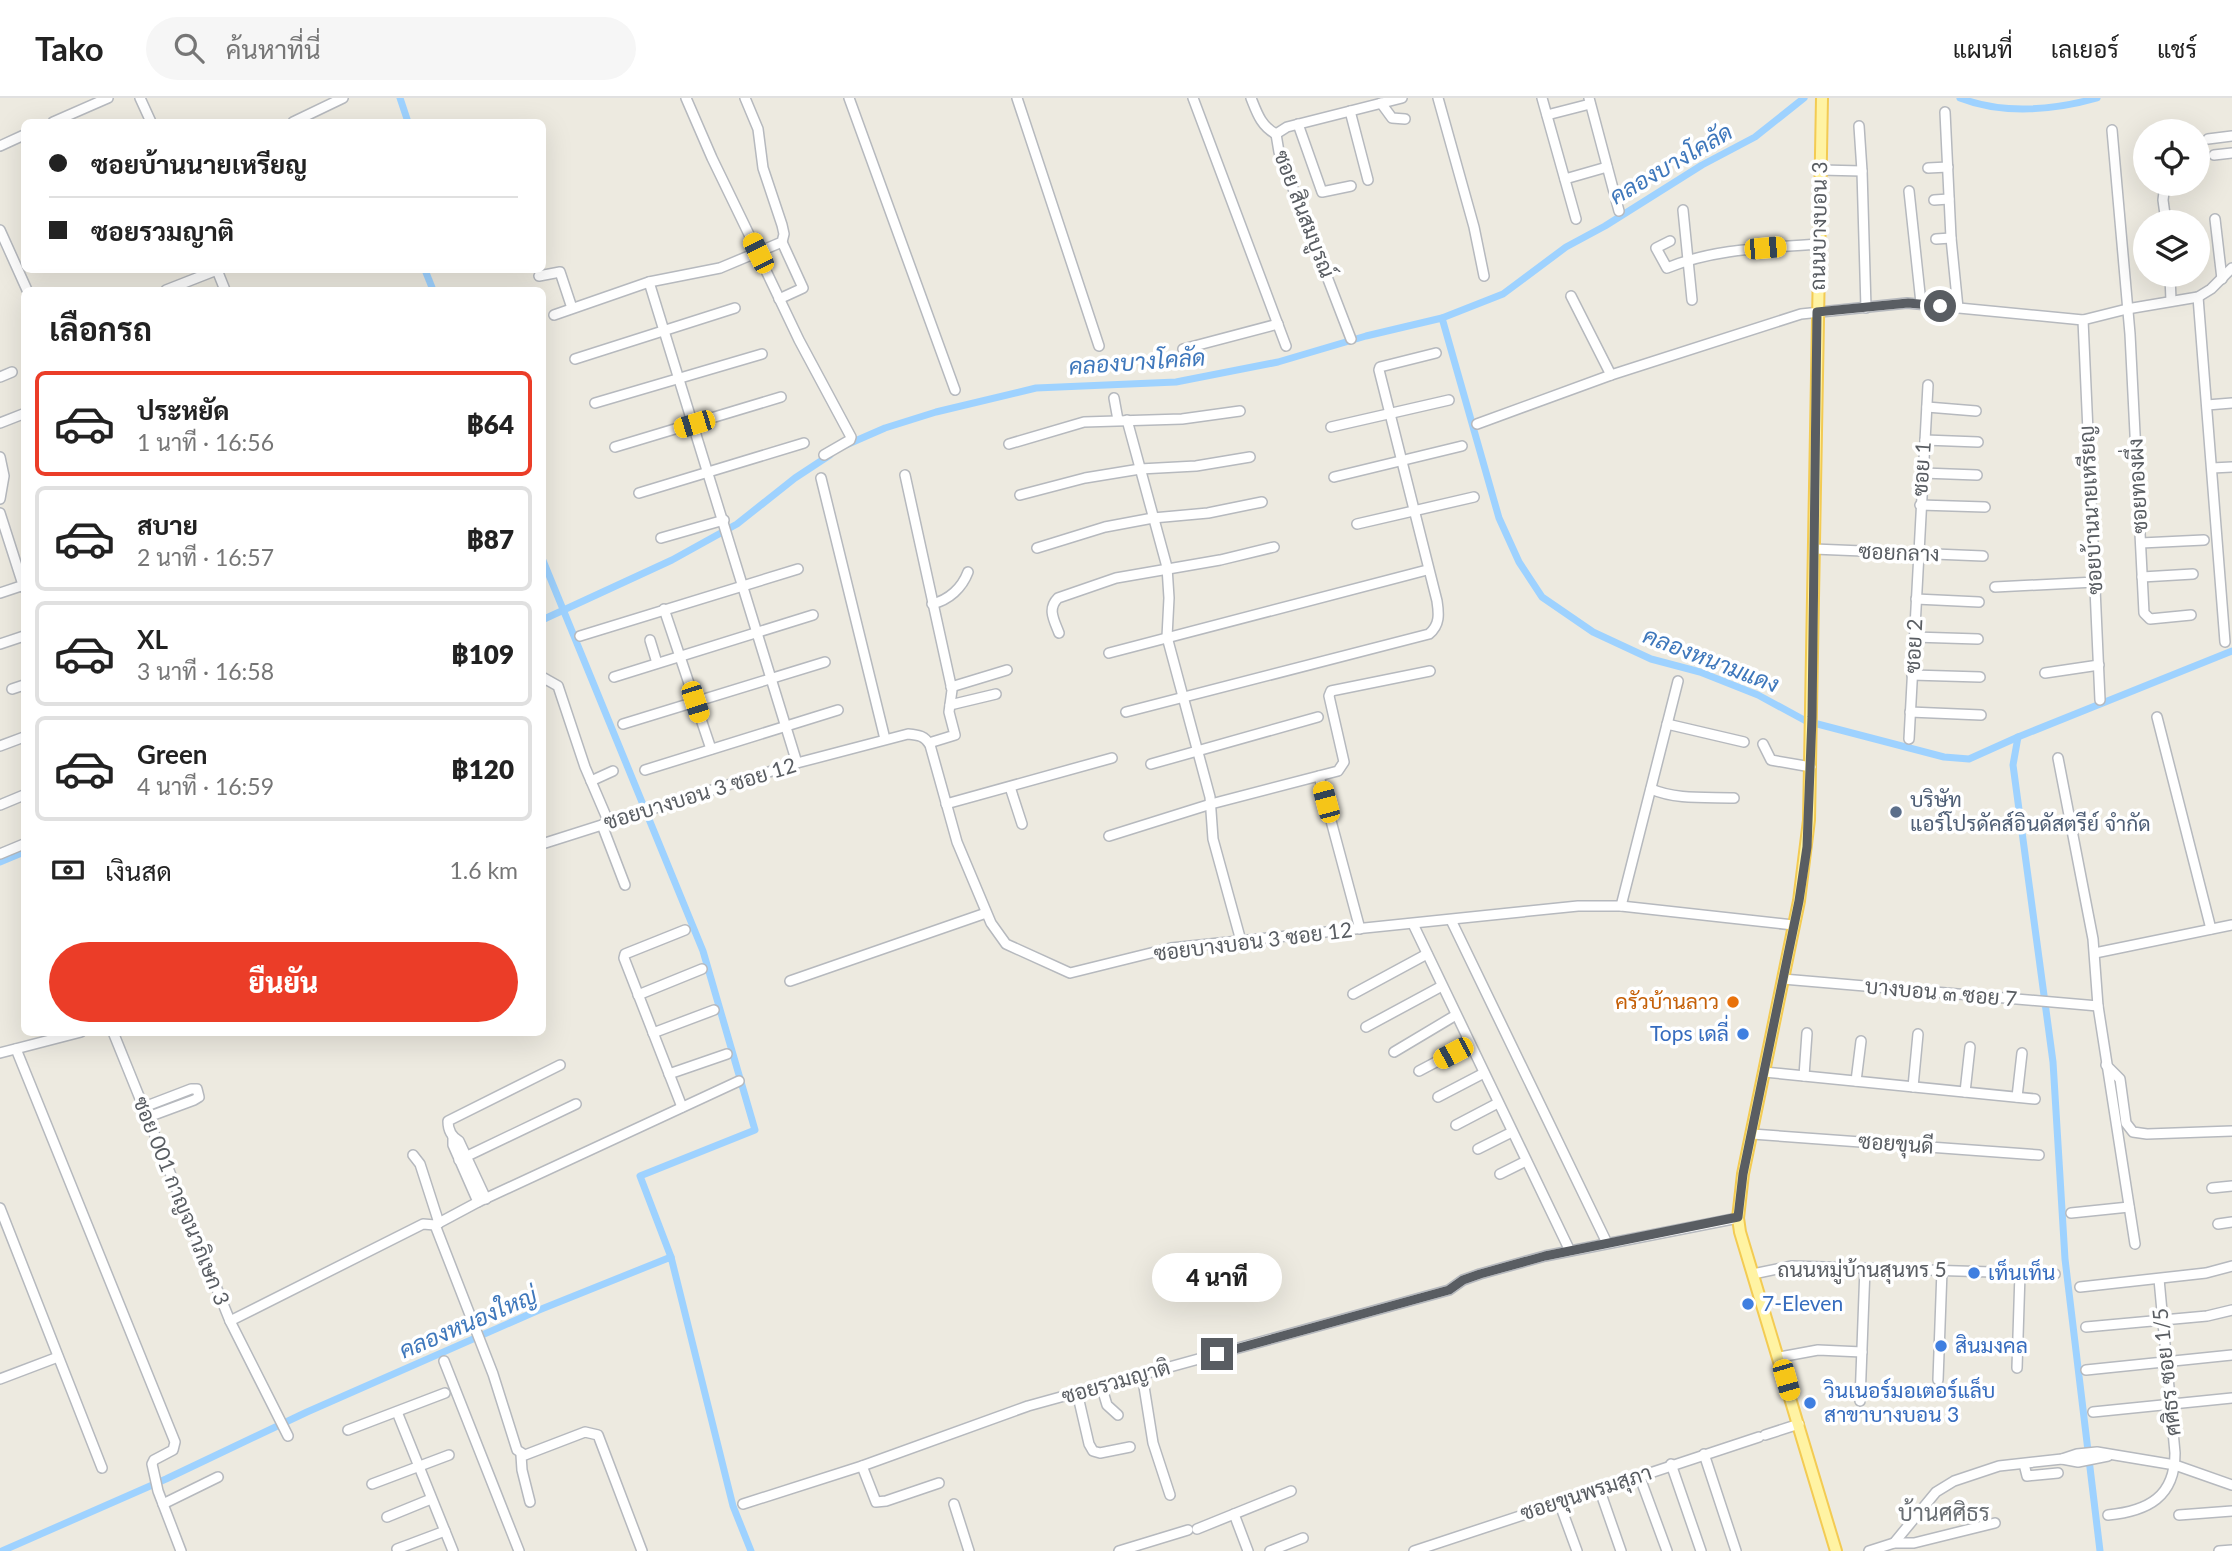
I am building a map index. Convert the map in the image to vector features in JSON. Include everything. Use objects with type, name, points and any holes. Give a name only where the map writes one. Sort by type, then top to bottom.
[{"type":"main road","name":"ถนนบางบอน 3","points":[[1822,101],[1812,732],[1807,847],[1743,1174],[1738,1217],[1836,1551]]},
{"type":"street","points":[[60,119],[108,98]]},
{"type":"street","points":[[140,98],[150,119]]},
{"type":"street","points":[[299,119],[343,98]]},
{"type":"street","points":[[687,98],[712,158],[779,299],[851,437],[824,455]]},
{"type":"street","points":[[745,98],[760,138],[763,168],[784,234],[782,242],[803,285],[799,290],[779,299]]},
{"type":"street","points":[[849,98],[954,390]]},
{"type":"street","points":[[1017,98],[1098,346]]},
{"type":"street","points":[[1194,98],[1286,346]]},
{"type":"street","points":[[1251,98],[1259,120],[1267,130],[1276,134]]},
{"type":"street","points":[[1438,98],[1474,227],[1484,276]]},
{"type":"street","points":[[1542,98],[1576,219]]},
{"type":"street","name":"ซอย สินสมบูรณ์","points":[[1351,339],[1279,152],[1276,134],[1287,127],[1396,99]]},
{"type":"street","points":[[1547,115],[1590,101],[1619,211]]},
{"type":"street","points":[[1381,103],[1392,118],[1405,118]]},
{"type":"street","points":[[1350,111],[1368,180]]},
{"type":"street","points":[[1945,112],[1951,238],[1958,307]]},
{"type":"street","points":[[1298,124],[1322,192],[1351,186]]},
{"type":"street","points":[[1858,126],[1866,308]]},
{"type":"street","name":"ซอยทองผึ่ง","points":[[2112,130],[2130,334],[2146,617],[2150,620],[2191,615]]},
{"type":"street","points":[[0,146],[21,136]]},
{"type":"street","points":[[2210,139],[2232,136]]},
{"type":"street","points":[[2214,155],[2232,153]]},
{"type":"street","points":[[1565,179],[1607,167]]},
{"type":"street","points":[[1928,168],[1948,167]]},
{"type":"street","points":[[1821,170],[1862,171]]},
{"type":"street","points":[[1909,191],[1921,303]]},
{"type":"street","points":[[1934,200],[1950,199]]},
{"type":"street","points":[[1683,211],[1692,300]]},
{"type":"street","points":[[2215,219],[2222,279]]},
{"type":"street","points":[[0,230],[26,287]]},
{"type":"street","points":[[1936,239],[1951,238]]},
{"type":"street","points":[[1670,241],[1656,248],[1665,268],[1710,253],[1819,244]]},
{"type":"street","points":[[554,314],[649,282],[720,268],[782,242]]},
{"type":"street","points":[[1477,424],[1611,375],[1750,329],[1817,312],[1921,303],[2083,320],[2127,309],[2198,297],[2211,289],[2232,268]]},
{"type":"street","points":[[539,276],[560,272],[572,308]]},
{"type":"street","points":[[174,287],[209,273]]},
{"type":"street","points":[[649,282],[797,763]]},
{"type":"street","points":[[2170,287],[2171,301]]},
{"type":"street","points":[[1571,296],[1611,375]]},
{"type":"street","points":[[2198,297],[2225,642]]},
{"type":"street","points":[[575,359],[736,307]]},
{"type":"street","name":"ซอยบ้านนายเหรียญ","points":[[2083,320],[2100,700]]},
{"type":"street","points":[[1183,349],[1278,324]]},
{"type":"street","points":[[595,403],[762,354]]},
{"type":"street","points":[[1126,712],[1434,631],[1440,615],[1380,367],[1436,354]]},
{"type":"street","points":[[0,377],[12,372]]},
{"type":"street","name":"ซอย 1","points":[[1918,554],[1928,385]]},
{"type":"street","points":[[615,447],[780,397]]},
{"type":"street","points":[[1114,398],[1140,469],[1167,567],[1170,598],[1167,637],[1211,804],[1213,839],[1241,941]]},
{"type":"street","points":[[1331,427],[1449,400]]},
{"type":"street","points":[[2207,405],[2232,403]]},
{"type":"street","points":[[1927,407],[1976,411]]},
{"type":"street","points":[[1009,444],[1084,422],[1182,419],[1240,411]]},
{"type":"street","points":[[0,423],[21,415]]},
{"type":"street","points":[[1925,440],[1978,442]]},
{"type":"street","points":[[639,493],[804,443]]},
{"type":"street","points":[[1334,477],[1462,446]]},
{"type":"street","points":[[0,457],[4,476],[0,497]]},
{"type":"street","points":[[1020,495],[1085,478],[1140,469],[1196,466],[1250,457]]},
{"type":"street","points":[[2212,468],[2232,467]]},
{"type":"street","points":[[1923,473],[1977,475]]},
{"type":"street","points":[[905,475],[951,687],[949,712],[955,735],[929,743]]},
{"type":"street","points":[[821,478],[885,739]]},
{"type":"street","points":[[1357,524],[1474,497]]},
{"type":"street","points":[[1037,548],[1105,527],[1153,518],[1208,513],[1262,502]]},
{"type":"street","points":[[1920,505],[1984,507]]},
{"type":"street","points":[[0,513],[5,542],[21,579]]},
{"type":"street","points":[[661,538],[724,523]]},
{"type":"street","points":[[2141,543],[2204,540]]},
{"type":"street","points":[[1059,633],[1051,611],[1052,604],[1058,598],[1116,578],[1274,547]]},
{"type":"street","name":"ซอยกลาง","points":[[1814,549],[1983,556]]},
{"type":"street","name":"ซอย 2","points":[[1909,739],[1918,554]]},
{"type":"street","points":[[580,636],[798,569]]},
{"type":"street","points":[[1109,653],[1427,570]]},
{"type":"street","points":[[932,604],[947,599],[965,581],[968,572]]},
{"type":"street","points":[[2143,577],[2193,574]]},
{"type":"street","points":[[1996,587],[2095,582]]},
{"type":"street","points":[[0,593],[21,587]]},
{"type":"street","points":[[1916,599],[1979,602]]},
{"type":"street","points":[[664,609],[711,749]]},
{"type":"street","points":[[614,677],[813,615]]},
{"type":"street","points":[[0,644],[21,637]]},
{"type":"street","points":[[1914,637],[1978,639]]},
{"type":"street","points":[[650,640],[657,663]]},
{"type":"street","points":[[623,724],[825,662]]},
{"type":"street","points":[[2045,673],[2099,665]]},
{"type":"street","points":[[951,687],[1007,670]]},
{"type":"street","points":[[1109,836],[1211,804],[1338,771],[1344,762],[1329,696],[1331,691],[1430,671]]},
{"type":"street","points":[[1912,675],[1980,677]]},
{"type":"street","points":[[546,679],[558,686],[625,885]]},
{"type":"street","points":[[1621,906],[1678,681]]},
{"type":"street","points":[[12,689],[21,686]]},
{"type":"street","points":[[950,705],[996,694]]},
{"type":"street","points":[[645,770],[838,709]]},
{"type":"street","points":[[1910,712],[1981,715]]},
{"type":"street","points":[[1151,764],[1318,717]]},
{"type":"street","points":[[2157,717],[2211,929]]},
{"type":"street","points":[[1667,724],[1744,743]]},
{"type":"street","name":"ซอยบางบอน 3 ซอย 12","points":[[546,843],[797,763],[908,734],[919,735],[929,743],[957,842],[986,913],[1006,944],[1070,973],[1171,948],[1578,906],[1621,906],[1793,925]]},
{"type":"street","points":[[0,746],[21,738]]},
{"type":"street","points":[[1763,744],[1771,760],[1811,767]]},
{"type":"street","points":[[946,804],[1112,758]]},
{"type":"street","points":[[2058,758],[2095,953],[2098,1006],[2106,1065],[2135,1244]]},
{"type":"street","points":[[591,781],[613,771]]},
{"type":"street","points":[[1319,776],[1360,929]]},
{"type":"street","points":[[1010,786],[1022,824]]},
{"type":"street","points":[[1650,789],[1687,797],[1734,798]]},
{"type":"street","points":[[0,805],[21,796]]},
{"type":"street","points":[[0,854],[21,845]]},
{"type":"street","points":[[790,981],[986,913]]},
{"type":"street","points":[[1451,920],[1607,1243]]},
{"type":"street","points":[[1413,924],[1570,1251]]},
{"type":"street","points":[[2095,953],[2232,925]]},
{"type":"street","points":[[682,1107],[624,958],[625,954],[685,930]]},
{"type":"street","points":[[1353,994],[1427,954]]},
{"type":"street","points":[[638,995],[702,970]]},
{"type":"street","name":"บางบอน ๓ ซอย 7","points":[[1783,979],[2098,1006]]},
{"type":"street","points":[[1366,1027],[1442,986]]},
{"type":"street","points":[[653,1033],[714,1010]]},
{"type":"street","points":[[1394,1052],[1457,1015]]},
{"type":"street","points":[[1804,1076],[1807,1033]]},
{"type":"street","points":[[1913,1087],[1918,1034]]},
{"type":"street","points":[[0,1053],[66,1036]]},
{"type":"street","name":"ซอย 001 กาญจนาภิเษก 3","points":[[115,1036],[230,1321],[423,1224],[437,1224],[482,1200],[739,1081]]},
{"type":"street","points":[[1856,1081],[1861,1041]]},
{"type":"street","points":[[1419,1071],[1470,1044]]},
{"type":"street","points":[[1965,1092],[1970,1046]]},
{"type":"street","points":[[16,1049],[174,1442],[173,1450],[153,1462],[158,1490],[181,1551]]},
{"type":"street","points":[[2017,1097],[2022,1053]]},
{"type":"street","points":[[669,1074],[727,1054]]},
{"type":"street","points":[[482,1200],[463,1158],[453,1145],[448,1121],[560,1065]]},
{"type":"street","points":[[2106,1065],[2120,1079],[2126,1123],[2133,1132],[2147,1134],[2232,1131]]},
{"type":"street","points":[[1764,1072],[2035,1099]]},
{"type":"street","points":[[1438,1097],[1484,1073]]},
{"type":"street","points":[[144,1107],[191,1089],[197,1089],[199,1092],[199,1097],[194,1100],[148,1117]]},
{"type":"street","points":[[1456,1125],[1498,1103]]},
{"type":"street","points":[[463,1158],[576,1104]]},
{"type":"street","points":[[1478,1149],[1512,1132]]},
{"type":"street","name":"ซอยขุนดี","points":[[1752,1134],[2039,1155]]},
{"type":"street","points":[[413,1155],[420,1164],[437,1224],[521,1455],[530,1502]]},
{"type":"street","points":[[1500,1174],[1526,1161]]},
{"type":"street","points":[[2212,1188],[2232,1186]]},
{"type":"street","points":[[2071,1213],[2129,1207]]},
{"type":"street","points":[[0,1208],[102,1468]]},
{"type":"street","name":"ซอยรวมญาติ","points":[[743,1504],[862,1466],[1028,1406],[1449,1290],[1463,1280],[1480,1274],[1570,1251],[1738,1217]]},
{"type":"street","points":[[2218,1224],[2232,1222]]},
{"type":"street","name":"ถนนหมู่บ้านสุนทร 5","points":[[1754,1273],[1792,1266],[2055,1274]]},
{"type":"street","points":[[2080,1287],[2206,1273],[2232,1266]]},
{"type":"street","points":[[1860,1401],[1865,1268]]},
{"type":"street","points":[[1938,1380],[1942,1270]]},
{"type":"street","points":[[2017,1368],[2020,1273]]},
{"type":"street","name":"ศศิธร ซอย 1/5","points":[[2158,1279],[2175,1465]]},
{"type":"street","points":[[2085,1327],[2207,1316],[2232,1310]]},
{"type":"street","points":[[230,1321],[284,1429]]},
{"type":"street","points":[[1780,1357],[1818,1350],[1862,1352]]},
{"type":"street","points":[[2086,1370],[2232,1355]]},
{"type":"street","points":[[0,1379],[58,1357]]},
{"type":"street","points":[[444,1361],[519,1551]]},
{"type":"street","points":[[1143,1374],[1153,1443],[1170,1495]]},
{"type":"street","points":[[1101,1385],[1107,1405],[1118,1415]]},
{"type":"street","points":[[1077,1392],[1088,1444],[1093,1451],[1100,1453],[1130,1447]]},
{"type":"street","points":[[348,1430],[445,1393]]},
{"type":"street","points":[[2093,1412],[2232,1398]]},
{"type":"street","points":[[397,1412],[453,1551]]},
{"type":"street","name":"ซอยขุนพรมสุภา","points":[[1414,1551],[1798,1424]]},
{"type":"street","points":[[521,1455],[528,1455],[585,1432],[598,1435],[642,1551]]},
{"type":"street","points":[[1704,1454],[1736,1550]]},
{"type":"street","points":[[372,1484],[449,1455]]},
{"type":"street","points":[[1894,1543],[1936,1492],[1969,1476],[1999,1466],[2110,1455],[2175,1465],[2232,1485]]},
{"type":"street","points":[[1671,1464],[1701,1551]]},
{"type":"street","points":[[2024,1464],[2027,1476],[2058,1473]]},
{"type":"street","points":[[2108,1515],[2153,1503],[2169,1486],[2175,1465]]},
{"type":"street","points":[[862,1466],[876,1502],[939,1483]]},
{"type":"street","points":[[1639,1475],[1667,1551]]},
{"type":"street","points":[[163,1504],[218,1477]]},
{"type":"street","points":[[1599,1488],[1621,1551]]},
{"type":"street","points":[[1119,1551],[1192,1529],[1291,1492]]},
{"type":"street","points":[[387,1517],[431,1499]]},
{"type":"street","points":[[1559,1502],[1577,1551]]},
{"type":"street","points":[[954,1504],[969,1551]]},
{"type":"street","points":[[2179,1515],[2232,1511]]},
{"type":"street","points":[[1234,1514],[1248,1551]]},
{"type":"street","points":[[1869,1551],[1894,1543],[1914,1543],[1995,1524]]},
{"type":"street","points":[[397,1549],[445,1531]]},
{"type":"street","points":[[1270,1551],[1303,1538]]},
{"type":"street","points":[[2219,1551],[2232,1550]]},
{"type":"waterway","points":[[400,98],[407,119]]},
{"type":"waterway","name":"คลองบางโคลัด","points":[[846,445],[885,428],[936,412],[1036,388],[1176,382],[1278,362],[1366,336],[1442,318],[1503,294],[1566,247],[1605,226],[1702,165],[1755,137],[1804,98]]},
{"type":"waterway","name":"คลองบางโคลัด","points":[[1960,98],[2011,109],[2047,108],[2097,98]]},
{"type":"waterway","points":[[426,273],[432,287]]},
{"type":"waterway","name":"คลองหนามแดง","points":[[1442,318],[1499,518],[1519,562],[1542,597],[1593,632],[1651,659],[1700,672],[1758,695],[1806,721],[1944,757],[1969,759],[2232,651]]},
{"type":"waterway","name":"คลองบางโคลัด","points":[[546,618],[672,560],[737,524],[795,478],[830,455]]},
{"type":"waterway","points":[[546,568],[703,951],[755,1130],[640,1176],[671,1257]]},
{"type":"waterway","points":[[2018,737],[2013,765],[2053,1062],[2065,1259],[2100,1551]]},
{"type":"waterway","name":"คลองบางโคลัด","points":[[0,862],[21,853]]},
{"type":"waterway","name":"คลองหนองใหญ่","points":[[2,1551],[539,1310],[671,1257],[733,1506],[751,1551]]},
{"type":"place","name":"บริษัท แอร์โปรดัคส์อินดัสตรีย์ จำกัด","points":[[1896,812]]},
{"type":"place","name":"ครัวบ้านลาว","points":[[1733,1002]]},
{"type":"place","name":"Tops เดลี่","points":[[1743,1034]]},
{"type":"place","name":"เท็นเท็น","points":[[1974,1273]]},
{"type":"place","name":"7-Eleven","points":[[1748,1304]]},
{"type":"place","name":"สินมงคล","points":[[1941,1346]]},
{"type":"place","name":"วินเนอร์มอเตอร์แล็บ สาขาบางบอน 3","points":[[1810,1403]]},
{"type":"district","name":"บ้านศศิธร","points":[[1944,1513]]},
{"type":"route","points":[[1217,1354],[1449,1290],[1463,1280],[1545,1256],[1738,1217],[1743,1174],[1799,901],[1807,847],[1812,717],[1817,312],[1908,303],[1940,306]]}]
